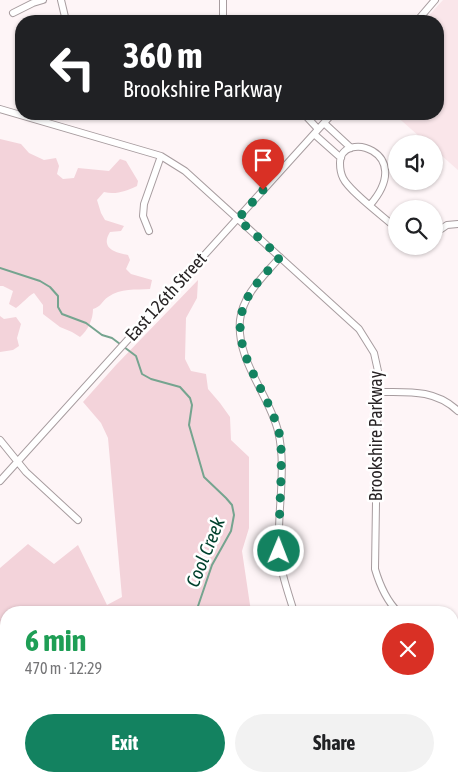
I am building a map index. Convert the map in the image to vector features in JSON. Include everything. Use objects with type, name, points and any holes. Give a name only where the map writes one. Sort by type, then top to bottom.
[{"type":"street","points":[[13,13],[43,0]]},
{"type":"street","points":[[61,0],[65,15]]},
{"type":"street","points":[[223,0],[223,15]]},
{"type":"street","points":[[426,10],[427,0]]},
{"type":"street","points":[[422,15],[435,0]]},
{"type":"street","name":"Brookshire Parkway","points":[[0,109],[15,113]]},
{"type":"street","name":"Brookshire Parkway","points":[[38,120],[161,156],[178,165],[352,322],[364,335],[374,353],[378,392],[374,562],[382,590],[393,606]]},
{"type":"street","points":[[308,120],[341,158]]},
{"type":"street","name":"East 126th Street","points":[[0,481],[327,120]]},
{"type":"street","points":[[324,123],[350,148]]},
{"type":"street","points":[[370,205],[379,195],[384,183],[386,176],[383,161],[369,148],[350,148],[344,152],[341,158],[341,173],[344,180],[370,205],[388,221]]},
{"type":"street","points":[[149,231],[144,216],[144,204],[161,156]]},
{"type":"street","points":[[443,228],[458,224]]},
{"type":"street","points":[[280,257],[249,294],[240,317],[240,333],[244,353],[272,413],[280,438],[279,551],[292,606]]},
{"type":"street","points":[[378,392],[428,394],[444,400],[458,411]]},
{"type":"street","points":[[0,440],[26,472],[78,520]]},
{"type":"shaded area","points":[[443,0],[458,0],[458,170],[443,157],[443,135],[418,135],[401,120],[444,120],[444,15],[429,15]]},
{"type":"shaded area","points":[[0,139],[21,144],[29,153],[44,160],[56,158],[59,166],[57,174],[63,179],[74,178],[78,168],[109,171],[120,159],[126,161],[138,181],[137,186],[125,191],[117,193],[104,192],[97,200],[105,220],[124,226],[121,231],[110,232],[107,237],[108,246],[118,253],[128,255],[130,260],[126,269],[131,274],[152,280],[150,289],[123,291],[108,297],[98,307],[93,309],[90,324],[80,337],[60,327],[43,314],[43,305],[34,293],[16,308],[9,304],[13,291],[0,286]]},
{"type":"shaded area","points":[[198,280],[197,298],[186,318],[185,359],[191,371],[206,374],[208,389],[230,417],[231,440],[249,457],[249,528],[242,551],[250,606],[0,606],[0,568],[28,544],[54,564],[78,545],[107,605],[122,597],[108,438],[101,423],[83,402]]},
{"type":"shaded area","points":[[0,316],[4,319],[16,317],[21,324],[17,338],[19,346],[13,350],[0,352]]},
{"type":"waterway","name":"Cool Creek","points":[[0,268],[40,281],[50,287],[58,296],[58,307],[62,314],[86,323],[102,335],[112,338],[136,356],[142,374],[151,379],[180,387],[190,398],[192,405],[189,425],[204,477],[232,505],[234,515],[231,531],[212,565],[198,606]]},
{"type":"route","points":[[263,190],[238,219],[280,257],[249,294],[240,317],[240,333],[244,353],[272,413],[280,438],[279,551]]}]
